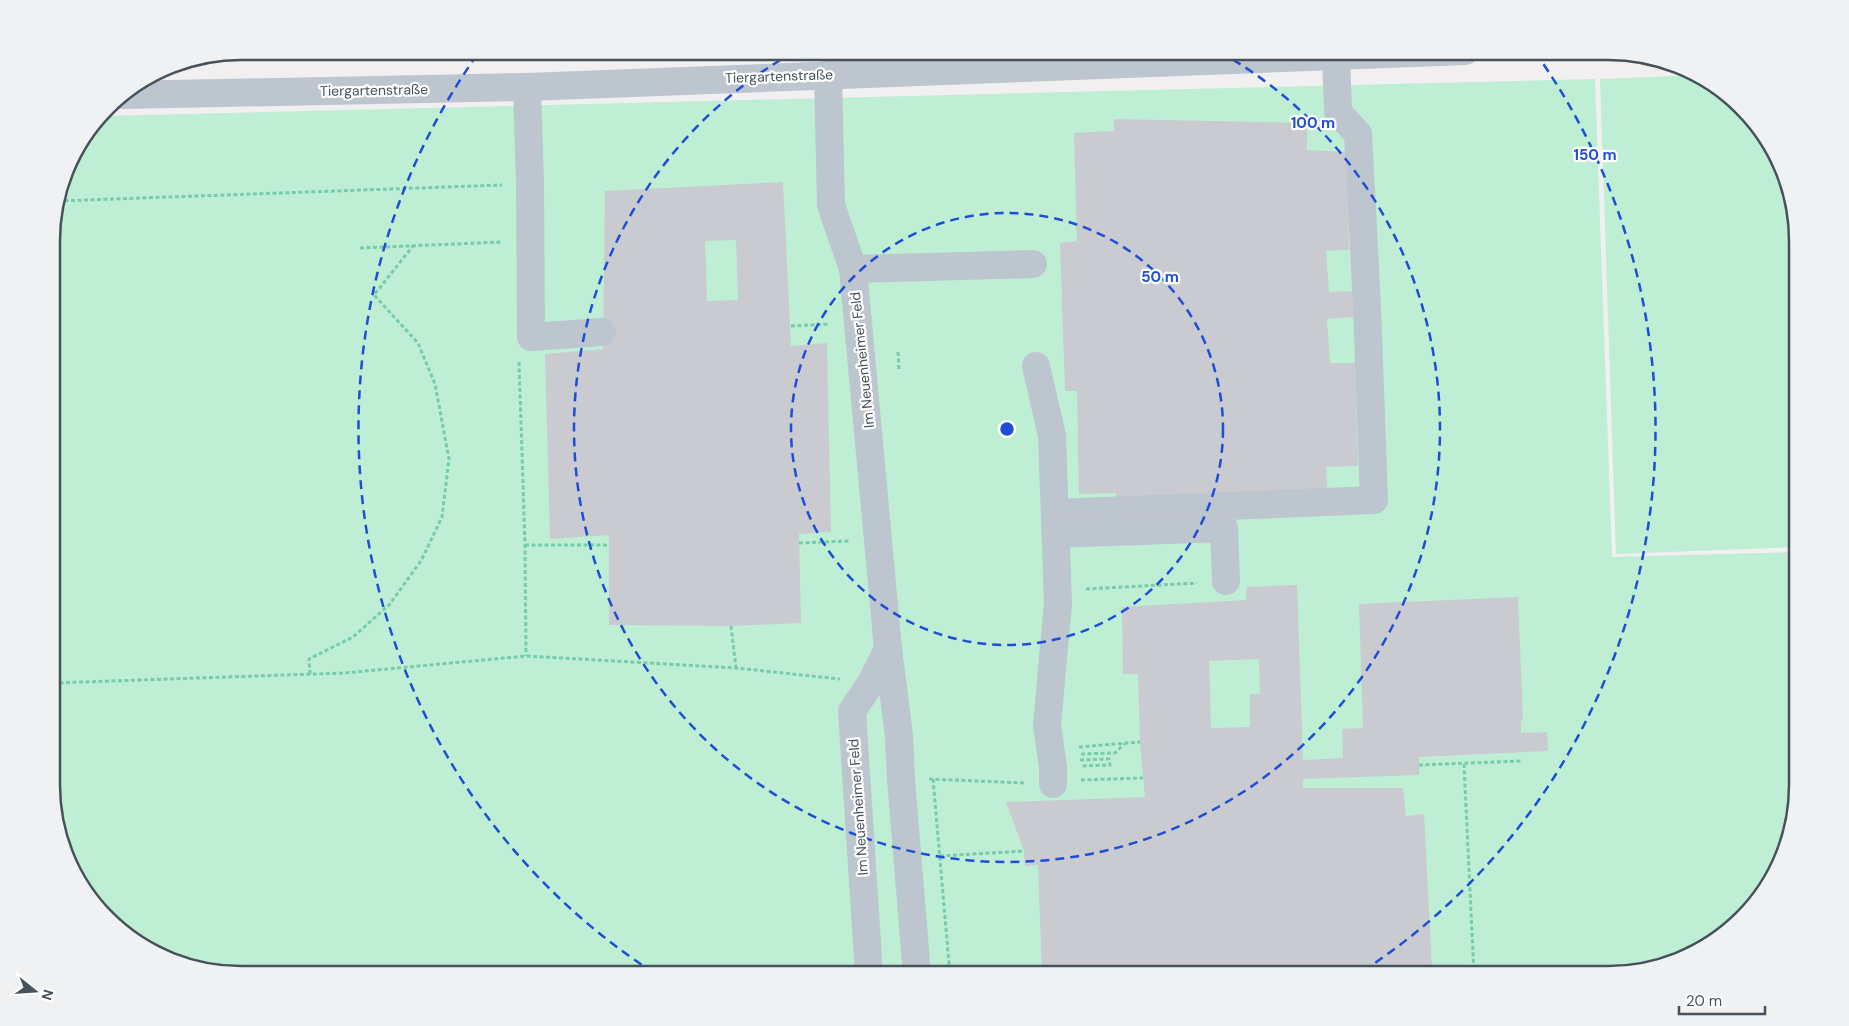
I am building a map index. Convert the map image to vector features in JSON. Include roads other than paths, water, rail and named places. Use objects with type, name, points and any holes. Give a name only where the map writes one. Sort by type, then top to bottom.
[{"type":"street","name":"Tiergartenstraße","points":[[135,95],[527,87],[1202,60]]},
{"type":"street","points":[[1055,523],[1374,500],[1358,134],[1338,112],[1336,60]]},
{"type":"street","name":"Im Neuenheimer Feld","points":[[828,74],[831,205],[853,269],[888,649],[899,736],[917,966]]},
{"type":"street","points":[[527,87],[531,337],[602,332]]},
{"type":"street","points":[[853,269],[1032,264]]},
{"type":"street","points":[[1036,366],[1052,436],[1058,603],[1047,725],[1053,766],[1053,784]]},
{"type":"street","points":[[1055,523],[1224,528],[1226,581]]},
{"type":"street","name":"Im Neuenheimer Feld","points":[[868,966],[852,711],[871,683],[888,649]]}]
